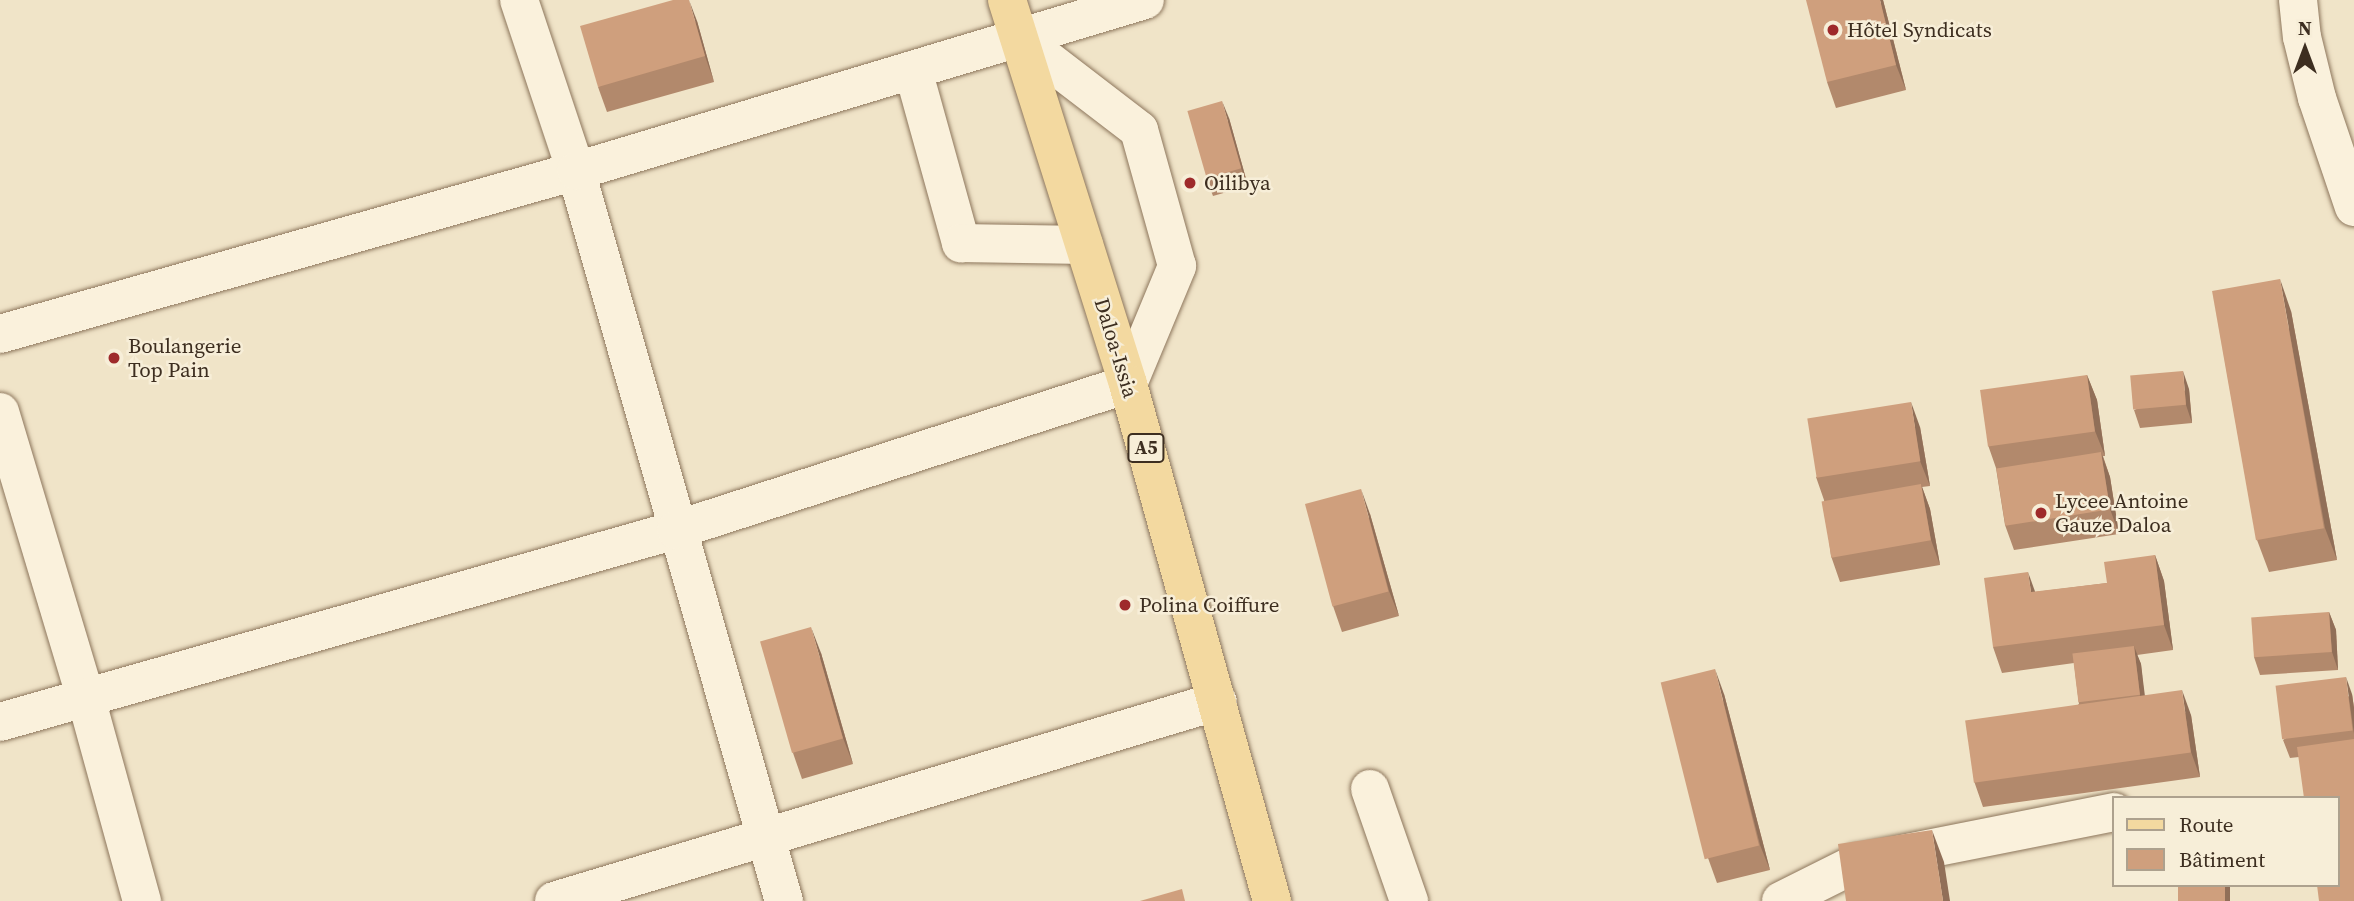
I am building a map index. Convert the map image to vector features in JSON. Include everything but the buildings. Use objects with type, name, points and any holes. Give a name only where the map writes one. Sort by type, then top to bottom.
[{"type":"main road","name":"Daloa-Issia","points":[[1007,0],[1128,384],[1272,901]]},
{"type":"street","points":[[519,0],[576,171],[676,530],[785,901]]},
{"type":"street","points":[[0,334],[576,171],[1145,0]]},
{"type":"street","points":[[2298,0],[2302,37],[2317,98],[2354,207]]},
{"type":"street","points":[[0,722],[676,530],[1128,384],[1177,266],[1139,130],[1018,37]]},
{"type":"street","points":[[913,70],[961,243],[1083,245]]},
{"type":"street","points":[[0,412],[86,698],[142,901]]},
{"type":"street","points":[[554,901],[1218,701]]},
{"type":"street","points":[[1370,789],[1409,901]]},
{"type":"street","points":[[1781,901],[1857,863],[2112,812]]},
{"type":"place","name":"Hôtel Syndicats","points":[[1833,30]]},
{"type":"place","name":"Oilibya","points":[[1190,183]]},
{"type":"place","name":"Boulangerie Top Pain","points":[[114,358]]},
{"type":"place","name":"Lycee Antoine Gauze Daloa","points":[[2041,513]]},
{"type":"place","name":"Polina Coiffure","points":[[1125,605]]}]
